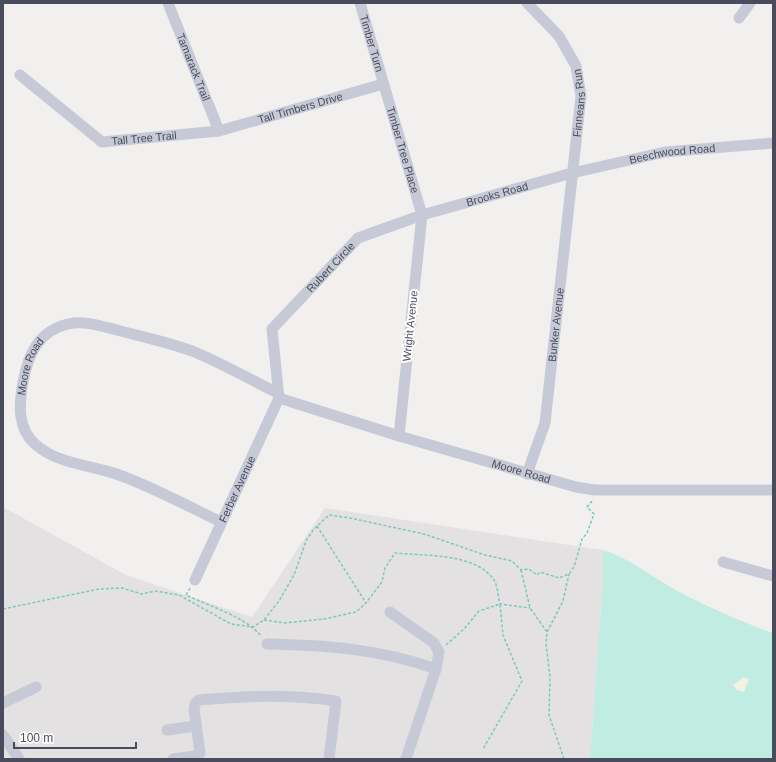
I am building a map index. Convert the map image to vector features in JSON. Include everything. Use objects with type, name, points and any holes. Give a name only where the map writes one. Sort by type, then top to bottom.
[{"type":"street","name":"Tamarack Trail","points":[[168,3],[219,131]]},
{"type":"street","name":"Timber Turn","points":[[360,3],[383,84]]},
{"type":"street","name":"Finneans Run","points":[[527,3],[559,36],[576,66],[581,96],[572,173]]},
{"type":"street","points":[[739,18],[750,3]]},
{"type":"street","name":"Tall Tree Trail","points":[[20,75],[102,142],[219,131]]},
{"type":"street","name":"Tall Timbers Drive","points":[[219,131],[383,84]]},
{"type":"street","name":"Timber Tree Place","points":[[383,84],[422,215]]},
{"type":"street","name":"Beechwood Road","points":[[572,173],[664,152],[773,144]]},
{"type":"street","name":"Brooks Road","points":[[422,215],[572,173]]},
{"type":"street","name":"Bunker Avenue","points":[[527,474],[545,423],[572,173]]},
{"type":"street","name":"Rubert Circle","points":[[278,396],[272,329],[358,238],[422,215]]},
{"type":"street","name":"Wright Avenue","points":[[398,436],[422,215]]},
{"type":"street","name":"Moore Road","points":[[221,522],[155,489],[120,475],[51,456],[33,443],[25,430],[19,414],[20,400],[28,359],[38,342],[47,333],[67,324],[88,323],[167,343],[196,353],[278,396],[398,436],[527,474],[595,490],[773,490]]},
{"type":"street","name":"Ferber Avenue","points":[[195,580],[278,396]]},
{"type":"street","points":[[723,562],[773,576]]},
{"type":"street","points":[[390,612],[434,643],[439,652],[436,669],[406,759]]},
{"type":"street","points":[[267,644],[320,645],[377,652],[436,669]]},
{"type":"street","points":[[3,703],[36,687]]},
{"type":"street","points":[[173,759],[196,756],[200,753],[194,710],[195,704],[199,700],[254,695],[316,698],[336,701],[329,759]]},
{"type":"street","points":[[167,730],[196,726]]},
{"type":"street","points":[[3,735],[19,759]]},
{"type":"path","points":[[564,759],[549,715],[550,678],[546,644],[547,632],[563,601],[569,574],[576,561],[582,539],[587,533],[594,514],[587,507],[588,504],[593,501],[595,490]]},
{"type":"path","points":[[3,609],[99,589],[122,588],[142,594],[155,591],[179,595],[231,624],[253,627],[264,620],[289,584],[306,541],[317,526],[329,515],[391,526],[424,534],[485,555],[512,561],[520,570],[530,608],[547,632]]},
{"type":"path","points":[[317,526],[366,603]]},
{"type":"path","points":[[264,620],[285,623],[324,619],[356,612],[366,603],[382,582],[386,568],[396,553],[450,557],[478,566],[494,581],[500,604],[503,634],[522,681],[483,750]]},
{"type":"path","points":[[520,570],[529,569],[537,575],[540,572],[546,572],[559,578],[569,574]]},
{"type":"path","points":[[195,580],[186,595],[253,627],[267,644]]},
{"type":"path","points":[[439,652],[464,629],[479,611],[500,604],[530,608]]},
{"type":"shaded area","points":[[3,507],[126,575],[252,617],[325,508],[603,550],[603,577],[590,759],[3,759]]},
{"type":"green space","points":[[603,550],[624,559],[694,600],[773,633],[773,759],[590,759],[603,577]]},
{"type":"sand","points":[[744,677],[749,679],[744,692],[737,690],[733,685]]}]
